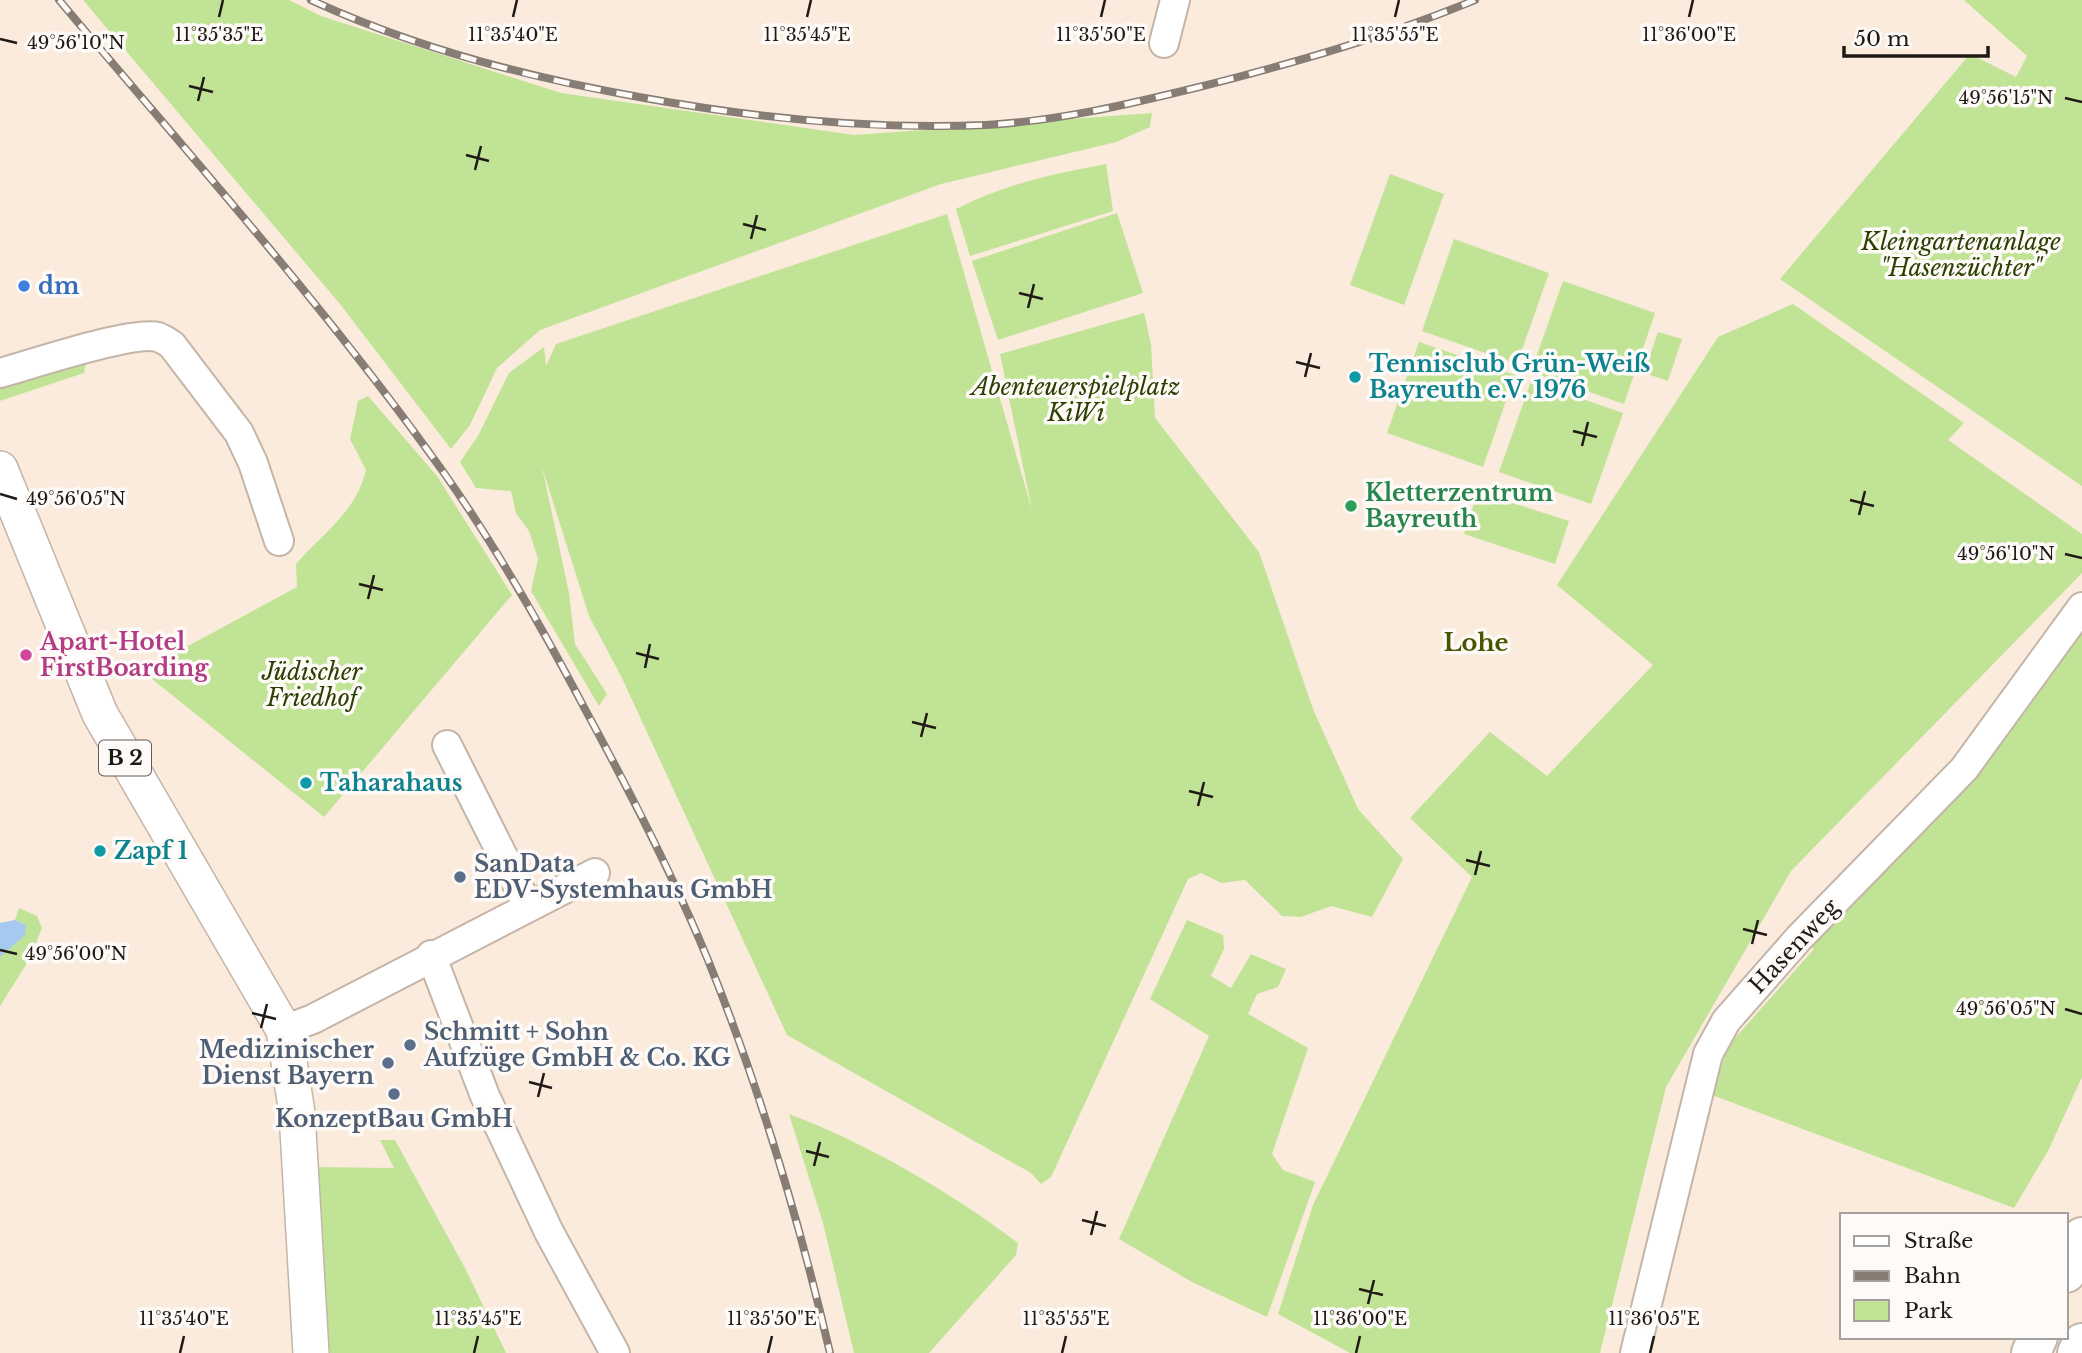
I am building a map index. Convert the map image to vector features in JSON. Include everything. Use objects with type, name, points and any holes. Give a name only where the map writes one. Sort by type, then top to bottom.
[{"type":"highway","points":[[2068,1268],[2082,1237]]},
{"type":"highway","points":[[2077,1353],[2082,1343]]},
{"type":"main road","name":"B 2","points":[[0,470],[100,714],[284,1030],[297,1113],[311,1353]]},
{"type":"street","points":[[1164,43],[1175,0]]},
{"type":"street","points":[[0,373],[92,346],[147,337],[157,337],[172,345],[239,433],[253,463],[279,541]]},
{"type":"street","name":"Hasenweg","points":[[1635,1353],[1708,1054],[1726,1021],[1799,938],[1964,769],[2082,607]]},
{"type":"street","points":[[447,745],[528,906]]},
{"type":"street","points":[[284,1030],[331,1010],[431,955],[595,873]]},
{"type":"street","points":[[431,955],[485,1096],[549,1232],[615,1353]]},
{"type":"green space","points":[[83,0],[289,0],[321,16],[561,93],[854,135],[1152,113],[1150,127],[1116,142],[941,184],[540,330],[497,368],[470,425],[451,449],[340,304]]},
{"type":"green space","name":"Kleingartenanlage \"Hasenzüchter\"","points":[[1964,0],[2082,0],[2082,486],[1780,279],[1970,54],[2016,77],[2027,56]]},
{"type":"green space","points":[[1106,164],[1113,211],[970,256],[956,209],[1011,186]]},
{"type":"green space","points":[[1390,174],[1444,194],[1404,305],[1350,285]]},
{"type":"green space","points":[[1117,213],[1143,293],[998,340],[972,261]]},
{"type":"green space","name":"Abenteuerspielplatz KiWi","points":[[947,214],[1032,510],[1000,354],[1144,313],[1151,344],[1155,418],[1259,552],[1313,709],[1358,809],[1403,859],[1372,917],[1331,906],[1301,917],[1282,916],[1245,880],[1222,883],[1201,873],[1188,879],[1051,1177],[1041,1184],[1031,1173],[787,1035],[621,676],[589,616],[542,467],[569,593],[575,644],[607,694],[599,706],[531,591],[538,559],[529,531],[516,513],[511,491],[476,488],[460,462],[478,436],[509,373],[544,347],[546,366],[556,344]]},
{"type":"green space","points":[[1454,239],[1549,273],[1517,364],[1422,331]]},
{"type":"green space","points":[[1563,281],[1655,313],[1624,404],[1531,372]]},
{"type":"green space","points":[[1793,304],[1964,423],[1948,440],[2082,534],[2082,573],[1791,871],[1666,1087],[1600,1353],[1350,1353],[1278,1314],[1313,1205],[1472,877],[1410,818],[1490,732],[1547,776],[1653,665],[1557,585],[1718,337]]},
{"type":"green space","points":[[1658,332],[1682,339],[1668,381],[1644,373]]},
{"type":"green space","points":[[1419,342],[1515,375],[1483,467],[1387,433]]},
{"type":"green space","points":[[79,355],[86,363],[84,373],[0,401],[0,378]]},
{"type":"green space","points":[[1531,381],[1623,413],[1591,504],[1499,472]]},
{"type":"green space","name":"Jüdischer Friedhof","points":[[368,396],[437,476],[512,595],[324,817],[142,671],[297,587],[296,564],[338,521],[361,485],[366,470],[350,439],[358,401]]},
{"type":"green space","points":[[1478,492],[1569,521],[1555,564],[1464,534]]},
{"type":"green space","points":[[2082,607],[2082,1077],[2048,1151],[2014,1208],[1712,1095],[1728,1046],[1814,949],[1799,938],[1964,769]]},
{"type":"green space","points":[[19,908],[37,916],[42,928],[29,960],[0,1006],[0,957],[26,925],[15,920]]},
{"type":"green space","points":[[1187,920],[1223,935],[1224,949],[1211,976],[1231,988],[1251,954],[1286,969],[1278,987],[1257,994],[1248,1014],[1308,1048],[1272,1154],[1283,1170],[1315,1182],[1267,1317],[1192,1282],[1119,1239],[1209,1036],[1150,999]]},
{"type":"green space","points":[[789,1114],[878,1154],[937,1188],[1018,1243],[1016,1255],[929,1353],[854,1353],[823,1223]]},
{"type":"green space","points":[[380,1140],[395,1140],[466,1270],[506,1353],[326,1353],[309,1167],[394,1168]]},
{"type":"water","points":[[15,920],[26,925],[25,935],[0,957],[0,923]]},
{"type":"railway","points":[[59,0],[305,291],[399,411],[464,501],[536,619],[650,834],[708,960],[744,1056],[776,1154],[830,1353]]},
{"type":"railway","points":[[311,0],[431,47],[555,80],[682,104],[768,116],[899,126],[1013,123],[1094,111],[1173,93],[1339,48],[1475,0]]},
{"type":"place","name":"dm","points":[[24,286]]},
{"type":"place","name":"Tennisclub Grün-Weiß Bayreuth e.V. 1976","points":[[1355,377]]},
{"type":"place","name":"Kletterzentrum Bayreuth","points":[[1351,506]]},
{"type":"place","name":"Apart-Hotel FirstBoarding","points":[[26,655]]},
{"type":"place","name":"Taharahaus","points":[[306,783]]},
{"type":"place","name":"Zapf 1","points":[[100,851]]},
{"type":"place","name":"SanData EDV-Systemhaus GmbH","points":[[460,877]]},
{"type":"place","name":"Schmitt + Sohn Aufzüge GmbH & Co. KG","points":[[410,1045]]},
{"type":"place","name":"Medizinischer Dienst Bayern","points":[[388,1063]]},
{"type":"place","name":"KonzeptBau GmbH","points":[[394,1094]]},
{"type":"district","name":"Lohe","points":[[1476,643]]}]
